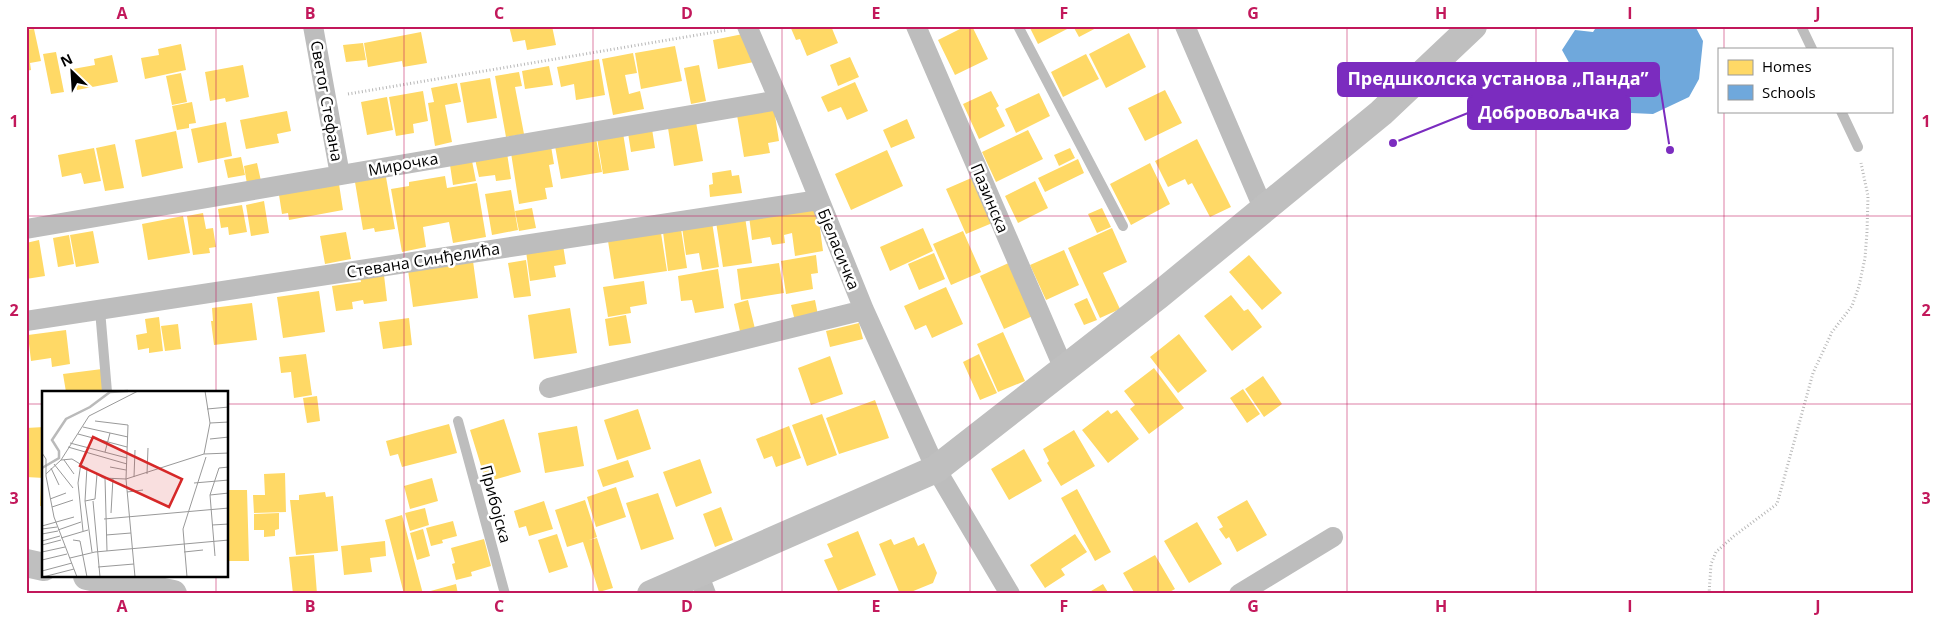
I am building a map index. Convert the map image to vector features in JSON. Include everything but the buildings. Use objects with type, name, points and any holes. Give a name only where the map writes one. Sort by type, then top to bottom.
[{"type":"street","name":"Светог Стефана","points":[[313,26],[340,175]]},
{"type":"street","name":"Бјеласичка","points":[[747,26],[864,310],[936,470],[1010,594]]},
{"type":"street","name":"Пазинска","points":[[916,26],[1064,369]]},
{"type":"street","points":[[1185,26],[1264,210]]},
{"type":"street","points":[[651,594],[702,584],[936,470],[1159,296],[1381,114],[1473,26]]},
{"type":"street","name":"Мирочка","points":[[26,229],[779,100]]},
{"type":"street","name":"Стевана Синђелића","points":[[26,321],[819,200]]},
{"type":"street","points":[[549,388],[864,310]]},
{"type":"street","points":[[1239,594],[1333,537]]},
{"type":"street","points":[[26,563],[42,567]]},
{"type":"street","points":[[97,578],[173,594]]},
{"type":"lane","points":[[1018,26],[1123,226]]},
{"type":"lane","points":[[1801,26],[1812,48]]},
{"type":"lane","points":[[1842,112],[1858,147]]},
{"type":"lane","points":[[100,310],[107,391]]},
{"type":"lane","name":"Прибојска","points":[[458,422],[505,594]]},
{"type":"path","points":[[326,98],[727,30]]},
{"type":"path","points":[[1708,594],[1711,564],[1716,552],[1777,504],[1813,374],[1832,332],[1852,306],[1859,286],[1866,240],[1868,196],[1858,147]]},
{"type":"place","name":"Добровољачка","points":[[1393,143]]},
{"type":"place","name":"Предшколска установа „Панда”","points":[[1670,150]]}]
